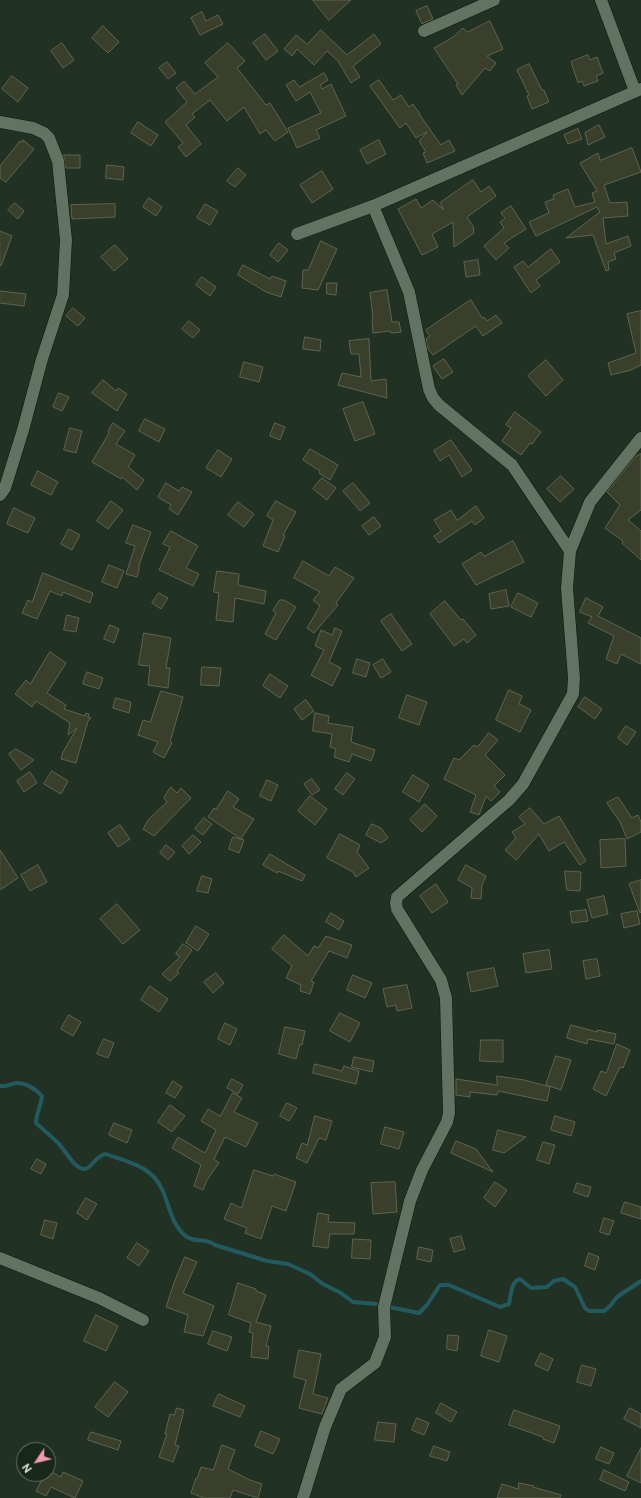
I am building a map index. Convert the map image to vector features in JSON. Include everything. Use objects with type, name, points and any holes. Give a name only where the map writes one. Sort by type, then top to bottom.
[{"type":"street","points":[[424,31],[494,0]]},
{"type":"street","points":[[297,234],[373,206],[638,90],[601,0]]},
{"type":"street","points":[[0,122],[33,128],[44,133],[49,138],[58,161],[66,240],[63,295],[42,360],[5,488],[0,495]]},
{"type":"street","points":[[373,206],[408,287],[429,389],[433,398],[439,405],[512,466],[570,551]]},
{"type":"street","points":[[303,1498],[326,1427],[341,1389],[375,1363],[385,1337],[384,1307],[410,1201],[422,1170],[447,1122],[449,1113],[446,998],[441,980],[397,909],[397,897],[456,847],[517,792],[523,784],[573,694],[574,678],[567,588],[570,551],[590,502],[641,438]]},
{"type":"street","points":[[0,1258],[99,1298],[143,1320]]},
{"type":"building","points":[[313,0],[351,0],[329,20]]},
{"type":"building","points":[[427,6],[433,19],[422,24],[416,11]]},
{"type":"building","points":[[202,12],[206,21],[218,15],[223,24],[200,35],[191,18]]},
{"type":"building","points":[[490,21],[503,49],[487,56],[496,63],[490,71],[485,68],[462,95],[456,85],[458,84],[434,48],[453,37],[463,28],[467,32]]},
{"type":"building","points":[[103,26],[119,42],[108,53],[92,38]]},
{"type":"building","points":[[321,30],[347,55],[374,34],[381,44],[353,66],[360,77],[351,83],[338,61],[327,51],[314,65],[297,49],[292,56],[284,49],[296,35],[307,44]]},
{"type":"building","points":[[265,34],[278,51],[266,60],[253,43]]},
{"type":"building","points":[[62,43],[74,60],[63,68],[51,51]]},
{"type":"building","points":[[228,43],[245,61],[237,68],[266,105],[270,103],[288,132],[275,141],[266,130],[260,134],[244,107],[227,121],[210,100],[192,114],[195,117],[186,125],[201,144],[186,157],[178,147],[183,143],[165,122],[187,102],[176,88],[184,81],[195,94],[218,77],[205,63]]},
{"type":"building","points":[[588,55],[590,60],[597,57],[603,73],[596,76],[598,81],[584,86],[582,81],[578,83],[571,62]]},
{"type":"building","points":[[167,62],[176,73],[168,79],[159,68]]},
{"type":"building","points":[[529,64],[549,102],[532,109],[527,96],[529,95],[517,70]]},
{"type":"building","points":[[324,73],[328,80],[320,85],[322,89],[331,84],[346,116],[316,130],[320,138],[297,148],[288,128],[321,113],[310,92],[296,101],[286,85],[294,80],[299,87]]},
{"type":"building","points":[[12,76],[28,88],[18,102],[2,89]]},
{"type":"building","points":[[379,80],[393,100],[401,95],[409,107],[413,104],[441,145],[449,140],[455,151],[427,163],[423,153],[426,152],[419,141],[427,132],[416,138],[406,123],[400,128],[370,86]]},
{"type":"building","points":[[138,122],[158,135],[151,146],[131,133]]},
{"type":"building","points":[[599,125],[605,137],[588,145],[585,133]]},
{"type":"building","points":[[578,129],[582,139],[568,144],[564,135]]},
{"type":"building","points":[[23,140],[34,149],[6,182],[0,178],[0,166],[20,141],[22,142]]},
{"type":"building","points":[[379,140],[386,154],[367,164],[360,150]]},
{"type":"building","points":[[632,148],[641,172],[604,185],[610,203],[627,202],[628,216],[603,218],[606,244],[628,236],[631,246],[614,253],[616,259],[608,262],[609,270],[606,271],[593,235],[566,238],[600,212],[597,207],[536,236],[529,222],[549,213],[545,202],[554,199],[553,195],[568,189],[575,207],[595,202],[592,193],[597,191],[580,163],[598,153],[600,160]]},
{"type":"building","points":[[64,155],[80,155],[80,168],[66,168]]},
{"type":"building","points":[[107,165],[124,167],[123,180],[106,178]]},
{"type":"building","points":[[238,168],[246,175],[235,187],[227,181]]},
{"type":"building","points":[[322,171],[333,189],[312,203],[300,185]]},
{"type":"building","points":[[473,180],[481,192],[489,186],[496,196],[467,217],[473,226],[474,233],[454,247],[453,222],[432,234],[438,247],[422,255],[398,209],[416,199],[421,208],[433,200],[444,210],[440,203]]},
{"type":"building","points":[[149,198],[162,207],[156,216],[143,207]]},
{"type":"building","points":[[15,203],[24,211],[18,219],[8,210]]},
{"type":"building","points":[[115,204],[115,217],[72,219],[71,205]]},
{"type":"building","points":[[205,204],[218,211],[210,225],[197,218]]},
{"type":"building","points":[[511,206],[526,229],[504,243],[509,248],[496,260],[484,246],[504,228],[500,222],[505,218],[501,213]]},
{"type":"building","points":[[0,231],[12,236],[1,266],[0,265]]},
{"type":"building","points":[[321,241],[337,249],[318,290],[302,288],[303,270],[308,270]]},
{"type":"building","points":[[279,243],[288,250],[278,262],[270,255]]},
{"type":"building","points":[[115,245],[128,259],[114,271],[101,257]]},
{"type":"building","points":[[551,249],[560,262],[536,280],[540,286],[531,293],[514,267],[523,261],[528,267]]},
{"type":"building","points":[[478,260],[480,275],[466,277],[464,262]]},
{"type":"building","points":[[243,265],[270,279],[272,276],[286,281],[281,297],[266,292],[238,275]]},
{"type":"building","points":[[202,277],[216,287],[210,296],[196,285]]},
{"type":"building","points":[[327,283],[337,283],[336,295],[327,294]]},
{"type":"building","points":[[387,290],[392,322],[399,322],[401,332],[391,333],[390,331],[373,333],[370,293]]},
{"type":"building","points":[[0,291],[26,294],[24,306],[0,303]]},
{"type":"building","points":[[471,300],[482,318],[484,317],[487,321],[496,315],[502,323],[483,336],[476,326],[433,355],[428,349],[426,339],[430,336],[426,330]]},
{"type":"building","points":[[73,308],[85,318],[78,326],[66,316]]},
{"type":"building","points":[[641,311],[641,365],[631,370],[611,375],[608,363],[636,353],[627,314]]},
{"type":"building","points":[[189,321],[200,330],[193,338],[182,329]]},
{"type":"building","points":[[305,337],[321,340],[320,351],[303,349]]},
{"type":"building","points":[[369,339],[371,381],[386,379],[387,398],[338,385],[342,373],[361,377],[359,354],[351,354],[349,341]]},
{"type":"building","points":[[444,359],[453,372],[442,379],[433,366]]},
{"type":"building","points":[[546,360],[563,380],[546,396],[528,376]]},
{"type":"building","points":[[244,362],[263,367],[259,382],[240,377]]},
{"type":"building","points":[[103,380],[116,391],[118,388],[127,394],[117,411],[92,393]]},
{"type":"building","points":[[59,393],[69,397],[62,411],[53,407]]},
{"type":"building","points":[[363,402],[375,434],[355,441],[343,409]]},
{"type":"building","points":[[515,412],[541,432],[521,455],[502,441],[511,428],[506,425]]},
{"type":"building","points":[[145,419],[165,429],[159,442],[139,431]]},
{"type":"building","points":[[113,423],[125,431],[116,444],[135,455],[128,467],[144,480],[137,490],[122,477],[121,479],[92,462],[109,433],[108,432]]},
{"type":"building","points":[[275,423],[285,427],[280,440],[270,436]]},
{"type":"building","points":[[70,428],[82,431],[76,453],[64,450]]},
{"type":"building","points":[[451,440],[472,470],[462,477],[449,455],[440,461],[434,451]]},
{"type":"building","points":[[310,449],[338,465],[330,480],[319,473],[320,471],[303,460]]},
{"type":"building","points":[[218,450],[232,459],[221,477],[206,468]]},
{"type":"building","points":[[641,454],[641,510],[628,520],[641,531],[641,560],[622,543],[623,541],[605,528],[620,505],[607,492],[635,457]]},
{"type":"building","points":[[38,471],[58,482],[51,495],[31,485]]},
{"type":"building","points":[[561,476],[574,489],[560,502],[547,489]]},
{"type":"building","points":[[322,478],[336,488],[327,500],[313,489]]},
{"type":"building","points":[[166,483],[179,491],[182,487],[192,492],[178,515],[169,509],[171,505],[158,497]]},
{"type":"building","points":[[353,483],[370,503],[360,511],[343,491]]},
{"type":"building","points":[[111,501],[123,510],[108,529],[97,521]]},
{"type":"building","points":[[276,501],[296,512],[283,535],[285,536],[278,552],[263,546],[273,520],[267,516]]},
{"type":"building","points":[[238,502],[254,514],[244,527],[228,515]]},
{"type":"building","points":[[476,506],[484,518],[475,525],[472,521],[439,543],[434,536],[441,531],[434,520],[451,510],[457,520]]},
{"type":"building","points":[[14,508],[35,518],[28,533],[7,524]]},
{"type":"building","points":[[374,517],[381,526],[369,535],[362,526]]},
{"type":"building","points":[[133,525],[151,532],[139,565],[137,577],[126,574],[135,546],[126,543]]},
{"type":"building","points":[[69,529],[80,535],[72,550],[61,544]]},
{"type":"building","points":[[171,531],[198,546],[186,568],[199,574],[193,586],[159,570],[170,547],[163,544]]},
{"type":"building","points":[[513,541],[524,562],[476,585],[462,564],[481,552],[484,556]]},
{"type":"building","points":[[303,561],[329,576],[335,567],[354,578],[336,603],[338,605],[314,633],[307,628],[320,606],[313,600],[320,592],[294,578]]},
{"type":"building","points":[[109,565],[124,571],[117,588],[102,582]]},
{"type":"building","points":[[217,571],[239,574],[238,585],[266,591],[264,604],[235,598],[233,622],[216,620],[219,593],[214,592]]},
{"type":"building","points":[[43,573],[93,593],[90,603],[63,592],[62,596],[50,591],[37,619],[22,613],[28,600],[32,602]]},
{"type":"building","points":[[506,590],[509,606],[491,609],[489,594]]},
{"type":"building","points":[[159,593],[168,598],[161,609],[152,603]]},
{"type":"building","points":[[518,593],[538,603],[531,617],[511,607]]},
{"type":"building","points":[[586,598],[603,607],[598,616],[641,638],[641,664],[621,654],[617,664],[606,659],[614,636],[588,623],[592,617],[580,612]]},
{"type":"building","points":[[280,600],[284,600],[296,607],[276,640],[265,634],[276,613],[273,611]]},
{"type":"building","points":[[445,601],[476,635],[467,643],[464,639],[454,646],[430,614]]},
{"type":"building","points":[[391,614],[412,644],[402,651],[381,621]]},
{"type":"building","points":[[67,615],[79,618],[76,632],[64,630]]},
{"type":"building","points":[[110,625],[119,629],[114,643],[104,639]]},
{"type":"building","points":[[335,628],[342,631],[329,662],[341,668],[332,686],[311,675],[324,650],[315,646],[321,630],[332,635]]},
{"type":"building","points":[[144,633],[171,638],[166,668],[170,668],[168,688],[148,685],[150,666],[139,665]]},
{"type":"building","points":[[50,652],[66,663],[47,693],[66,705],[64,709],[85,716],[86,713],[89,714],[88,717],[91,718],[88,721],[76,763],[61,759],[63,752],[77,728],[68,735],[70,723],[36,701],[32,707],[15,694],[26,680],[30,684]]},
{"type":"building","points":[[357,659],[370,663],[366,677],[353,673]]},
{"type":"building","points":[[383,659],[391,672],[381,678],[373,665]]},
{"type":"building","points":[[202,667],[221,668],[219,686],[201,685]]},
{"type":"building","points":[[87,672],[103,678],[99,689],[83,684]]},
{"type":"building","points":[[270,674],[288,686],[280,698],[263,686]]},
{"type":"building","points":[[509,690],[522,696],[519,704],[531,710],[520,732],[496,720]]},
{"type":"building","points":[[161,691],[183,697],[170,742],[172,743],[164,758],[153,752],[158,742],[138,735],[143,720],[150,722]]},
{"type":"building","points":[[407,695],[427,702],[419,725],[399,718]]},
{"type":"building","points":[[585,697],[602,709],[595,719],[578,707]]},
{"type":"building","points":[[116,698],[131,702],[129,713],[113,708]]},
{"type":"building","points":[[306,700],[314,711],[302,720],[294,709]]},
{"type":"building","points":[[315,713],[329,716],[328,723],[353,727],[351,742],[375,750],[371,761],[352,754],[349,762],[334,757],[336,749],[330,747],[332,734],[313,731]]},
{"type":"building","points":[[626,726],[636,732],[627,745],[618,738]]},
{"type":"building","points":[[489,733],[498,740],[485,755],[505,775],[494,786],[500,792],[491,801],[486,796],[479,815],[470,812],[476,795],[444,779],[454,758],[459,760],[474,745],[477,747]]},
{"type":"building","points":[[16,749],[34,760],[21,770],[9,754]]},
{"type":"building","points":[[52,771],[68,781],[61,794],[44,784]]},
{"type":"building","points":[[30,772],[37,783],[24,792],[17,781]]},
{"type":"building","points":[[347,773],[355,779],[343,795],[335,789]]},
{"type":"building","points":[[413,775],[429,785],[419,802],[403,792]]},
{"type":"building","points":[[312,779],[320,790],[312,795],[304,784]]},
{"type":"building","points":[[267,780],[278,785],[271,801],[260,796]]},
{"type":"building","points":[[171,787],[177,793],[181,788],[191,798],[154,836],[143,829],[149,819],[167,802],[164,798]]},
{"type":"building","points":[[228,791],[239,799],[233,807],[254,819],[241,839],[208,817],[214,808],[216,809]]},
{"type":"building","points":[[310,796],[327,809],[315,825],[298,811]]},
{"type":"building","points":[[618,797],[632,818],[638,815],[641,822],[641,832],[627,839],[620,822],[607,803]]},
{"type":"building","points":[[425,804],[437,816],[422,832],[410,820]]},
{"type":"building","points":[[530,808],[544,824],[559,816],[586,861],[580,865],[564,842],[549,851],[539,834],[516,860],[505,850],[516,838],[512,832],[525,824],[519,817]]},
{"type":"building","points":[[204,818],[212,824],[203,835],[195,829]]},
{"type":"building","points":[[372,824],[381,828],[388,838],[381,843],[366,835]]},
{"type":"building","points":[[120,825],[130,839],[118,847],[108,833]]},
{"type":"building","points":[[340,834],[360,845],[357,852],[369,868],[356,877],[353,872],[327,858]]},
{"type":"building","points":[[193,835],[201,842],[189,854],[182,846]]},
{"type":"building","points":[[233,837],[244,840],[239,853],[229,849]]},
{"type":"building","points":[[625,839],[626,866],[601,868],[600,840]]},
{"type":"building","points":[[166,845],[175,852],[168,860],[160,853]]},
{"type":"building","points":[[0,850],[18,878],[0,890]]},
{"type":"building","points":[[270,854],[305,875],[302,881],[278,871],[277,873],[263,865]]},
{"type":"building","points":[[38,865],[47,882],[30,891],[21,875]]},
{"type":"building","points":[[466,865],[486,876],[482,885],[481,899],[471,898],[472,888],[458,880]]},
{"type":"building","points":[[565,871],[581,872],[580,891],[567,890]]},
{"type":"building","points":[[202,876],[212,879],[208,893],[197,891]]},
{"type":"building","points":[[641,880],[641,912],[640,913],[629,884]]},
{"type":"building","points":[[436,884],[448,902],[432,913],[420,896]]},
{"type":"building","points":[[604,896],[608,914],[592,918],[587,900]]},
{"type":"building","points":[[117,904],[140,930],[123,944],[100,919]]},
{"type":"building","points":[[586,910],[588,921],[572,923],[570,912]]},
{"type":"building","points":[[637,911],[640,924],[624,928],[621,914]]},
{"type":"building","points":[[331,913],[344,921],[339,930],[326,922]]},
{"type":"building","points":[[196,926],[209,934],[198,951],[186,943]]},
{"type":"building","points":[[284,935],[308,956],[314,946],[318,948],[326,936],[352,945],[347,958],[329,951],[311,981],[314,982],[310,994],[300,991],[301,985],[286,978],[292,966],[272,949]]},
{"type":"building","points":[[183,944],[192,950],[177,971],[179,973],[170,981],[162,974],[180,957],[176,954]]},
{"type":"building","points":[[549,950],[552,969],[526,973],[523,954]]},
{"type":"building","points":[[597,959],[600,976],[586,979],[583,961]]},
{"type":"building","points":[[494,968],[498,986],[471,992],[467,973]]},
{"type":"building","points":[[216,973],[224,983],[213,993],[204,982]]},
{"type":"building","points":[[353,975],[372,983],[365,998],[347,990]]},
{"type":"building","points":[[407,985],[412,1008],[397,1011],[396,1005],[387,1007],[383,989]]},
{"type":"building","points":[[150,986],[168,999],[159,1012],[141,1000]]},
{"type":"building","points":[[340,1013],[360,1023],[350,1042],[330,1031]]},
{"type":"building","points":[[69,1015],[81,1022],[73,1036],[61,1029]]},
{"type":"building","points":[[225,1023],[237,1029],[230,1045],[218,1039]]},
{"type":"building","points":[[571,1025],[597,1032],[597,1030],[616,1034],[614,1044],[588,1039],[587,1044],[567,1038]]},
{"type":"building","points":[[285,1027],[305,1031],[302,1045],[300,1044],[296,1059],[279,1054]]},
{"type":"building","points":[[104,1039],[114,1043],[108,1058],[97,1054]]},
{"type":"building","points":[[481,1040],[503,1040],[503,1062],[480,1061]]},
{"type":"building","points":[[617,1044],[630,1050],[623,1068],[620,1067],[606,1096],[593,1089],[601,1071],[606,1073]]},
{"type":"building","points":[[556,1056],[571,1060],[561,1090],[546,1085]]},
{"type":"building","points":[[354,1057],[374,1061],[372,1072],[352,1067]]},
{"type":"building","points":[[315,1064],[342,1071],[344,1066],[359,1071],[356,1084],[313,1073]]},
{"type":"building","points":[[497,1076],[524,1080],[550,1087],[547,1101],[498,1091],[497,1095],[470,1092],[470,1097],[456,1095],[456,1079],[497,1085]]},
{"type":"building","points":[[232,1079],[243,1085],[238,1094],[227,1088]]},
{"type":"building","points":[[173,1081],[182,1087],[175,1098],[166,1093]]},
{"type":"building","points":[[233,1093],[242,1098],[234,1112],[258,1123],[246,1147],[225,1137],[214,1159],[219,1163],[207,1180],[203,1190],[194,1186],[201,1165],[172,1148],[178,1137],[205,1153],[216,1130],[201,1121],[208,1109],[220,1116]]},
{"type":"building","points":[[287,1103],[297,1108],[289,1121],[280,1116]]},
{"type":"building","points":[[170,1105],[185,1116],[172,1132],[158,1122]]},
{"type":"building","points":[[315,1116],[332,1121],[326,1140],[319,1138],[307,1163],[296,1158],[302,1143],[307,1145]]},
{"type":"building","points":[[555,1116],[575,1122],[571,1136],[551,1130]]},
{"type":"building","points":[[114,1123],[132,1130],[127,1143],[109,1135]]},
{"type":"building","points":[[385,1127],[404,1132],[399,1149],[381,1144]]},
{"type":"building","points":[[498,1130],[526,1137],[504,1153],[493,1150]]},
{"type":"building","points":[[456,1141],[476,1149],[493,1172],[451,1153]]},
{"type":"building","points":[[543,1142],[555,1145],[549,1164],[537,1160]]},
{"type":"building","points":[[37,1159],[46,1164],[41,1174],[31,1169]]},
{"type":"building","points":[[254,1170],[273,1176],[274,1174],[296,1182],[286,1211],[272,1206],[261,1239],[245,1233],[247,1228],[224,1219],[231,1203],[241,1208]]},
{"type":"building","points":[[395,1182],[397,1212],[373,1214],[371,1183]]},
{"type":"building","points":[[495,1182],[507,1190],[495,1207],[484,1198]]},
{"type":"building","points":[[577,1183],[591,1187],[588,1197],[574,1192]]},
{"type":"building","points":[[86,1198],[97,1204],[87,1220],[77,1213]]},
{"type":"building","points":[[625,1202],[641,1207],[641,1219],[621,1213]]},
{"type":"building","points":[[318,1213],[329,1215],[328,1222],[355,1223],[354,1234],[330,1234],[328,1248],[313,1246]]},
{"type":"building","points":[[604,1218],[614,1221],[609,1235],[600,1232]]},
{"type":"building","points":[[45,1220],[57,1223],[53,1239],[41,1235]]},
{"type":"building","points":[[461,1236],[465,1249],[454,1252],[450,1239]]},
{"type":"building","points":[[353,1239],[371,1240],[370,1259],[352,1258]]},
{"type":"building","points":[[137,1243],[149,1251],[139,1266],[127,1258]]},
{"type":"building","points":[[419,1247],[433,1250],[431,1262],[417,1259]]},
{"type":"building","points":[[589,1253],[599,1257],[595,1270],[585,1266]]},
{"type":"building","points":[[185,1257],[197,1262],[183,1293],[214,1306],[203,1336],[184,1332],[188,1315],[166,1307]]},
{"type":"building","points":[[238,1283],[256,1289],[256,1291],[266,1295],[256,1322],[271,1326],[266,1346],[269,1346],[268,1359],[251,1357],[253,1333],[249,1332],[251,1323],[229,1315]]},
{"type":"building","points":[[96,1315],[118,1326],[106,1351],[84,1341]]},
{"type":"building","points":[[489,1330],[507,1336],[499,1362],[481,1356]]},
{"type":"building","points":[[213,1331],[232,1337],[227,1351],[208,1344]]},
{"type":"building","points":[[448,1335],[459,1336],[457,1351],[447,1349]]},
{"type":"building","points":[[299,1350],[321,1354],[313,1394],[328,1398],[322,1414],[299,1408],[306,1380],[294,1377]]},
{"type":"building","points":[[541,1353],[553,1359],[548,1371],[535,1365]]},
{"type":"building","points":[[582,1365],[596,1369],[591,1386],[577,1382]]},
{"type":"building","points":[[115,1382],[128,1392],[108,1417],[95,1407]]},
{"type":"building","points":[[219,1394],[245,1406],[240,1417],[213,1406]]},
{"type":"building","points":[[441,1403],[457,1412],[451,1422],[436,1413]]},
{"type":"building","points":[[177,1408],[184,1410],[175,1445],[179,1446],[173,1462],[159,1457],[167,1434],[165,1434],[170,1414],[174,1415]]},
{"type":"building","points":[[630,1408],[641,1414],[641,1428],[624,1419]]},
{"type":"building","points":[[514,1410],[560,1426],[554,1443],[543,1439],[543,1437],[509,1425]]},
{"type":"building","points":[[417,1418],[429,1423],[424,1435],[412,1430]]},
{"type":"building","points":[[378,1422],[396,1424],[394,1442],[375,1440]]},
{"type":"building","points":[[261,1431],[280,1439],[273,1454],[255,1446]]},
{"type":"building","points":[[91,1432],[121,1441],[118,1450],[88,1440]]},
{"type":"building","points":[[222,1445],[235,1450],[228,1469],[262,1484],[258,1498],[233,1490],[230,1498],[204,1498],[191,1493],[201,1467],[213,1470]]},
{"type":"building","points":[[434,1446],[450,1452],[447,1461],[430,1456]]},
{"type":"building","points":[[601,1447],[614,1453],[609,1464],[596,1459]]},
{"type":"building","points":[[641,1448],[641,1483],[627,1476]]},
{"type":"building","points":[[604,1470],[629,1482],[625,1491],[600,1480]]},
{"type":"building","points":[[63,1472],[83,1481],[75,1498],[51,1487],[46,1496],[36,1491],[41,1482],[56,1482],[56,1474],[61,1477]]},
{"type":"building","points":[[519,1483],[534,1486],[533,1487],[561,1495],[560,1498],[497,1498],[502,1484],[518,1489]]},
{"type":"waterway","points":[[0,1086],[19,1083],[34,1089],[42,1096],[36,1123],[59,1144],[70,1159],[81,1168],[85,1169],[89,1167],[99,1157],[106,1154],[143,1168],[153,1176],[163,1191],[172,1216],[180,1231],[190,1239],[208,1241],[215,1245],[267,1261],[288,1264],[310,1274],[323,1284],[341,1293],[353,1302],[376,1304]]},
{"type":"waterway","points":[[389,1307],[419,1313],[427,1305],[440,1285],[449,1285],[500,1307],[509,1304],[513,1285],[517,1280],[520,1279],[531,1288],[547,1287],[554,1281],[563,1279],[575,1287],[585,1308],[589,1311],[604,1311],[617,1297],[641,1281]]}]
